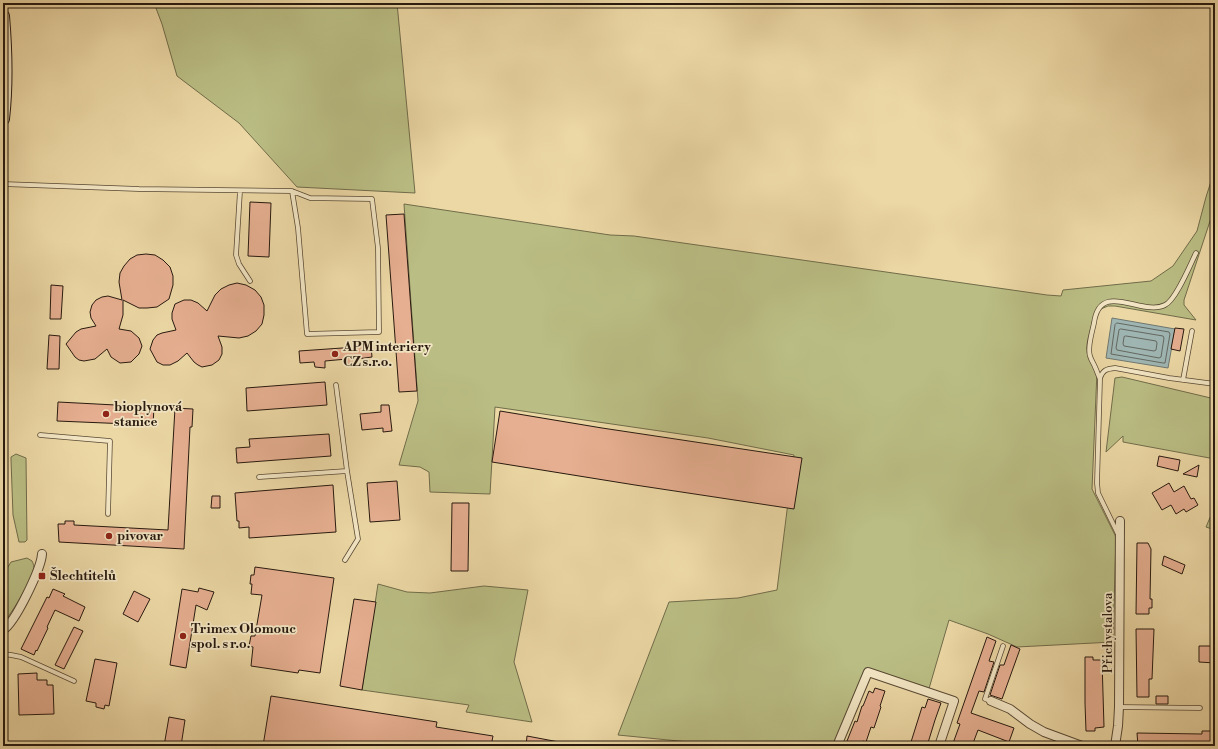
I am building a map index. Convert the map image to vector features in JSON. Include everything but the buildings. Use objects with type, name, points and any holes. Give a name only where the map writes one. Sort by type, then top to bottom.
[{"type":"street","points":[[3,16],[6,59],[6,86],[3,119]]},
{"type":"street","name":"Přichystalova","points":[[1115,746],[1119,708],[1120,520]]},
{"type":"street","points":[[3,630],[10,623],[22,603],[39,566],[42,554]]},
{"type":"street","points":[[836,746],[868,672],[954,701],[938,746]]},
{"type":"street","points":[[992,701],[1010,709],[1044,732],[1082,746]]},
{"type":"lane","points":[[3,184],[139,190],[292,191],[310,198],[372,200],[378,248],[379,332],[307,334],[298,228],[292,191]]},
{"type":"lane","points":[[240,191],[236,255],[238,264],[250,281]]},
{"type":"lane","points":[[1100,379],[1090,357],[1089,349],[1096,311],[1108,301],[1152,307],[1164,306],[1172,300],[1196,253]]},
{"type":"lane","points":[[1183,380],[1192,331]]},
{"type":"lane","points":[[1120,539],[1098,492],[1096,483],[1100,379],[1103,372],[1108,369],[1115,368],[1215,384]]},
{"type":"lane","points":[[336,385],[347,471],[358,539],[345,560]]},
{"type":"lane","points":[[40,435],[110,441],[108,514]]},
{"type":"lane","points":[[259,478],[347,471]]},
{"type":"lane","points":[[992,701],[985,699],[1003,646]]},
{"type":"lane","points":[[3,654],[21,657],[74,682]]},
{"type":"lane","points":[[1119,708],[1200,708]]},
{"type":"green space","points":[[154,3],[397,3],[415,193],[297,187],[239,123],[177,76],[162,24]]},
{"type":"green space","points":[[1215,169],[1215,206],[1184,300],[1184,305],[1196,320],[1115,306],[1108,306],[1096,311],[1089,349],[1097,371],[1092,489],[1116,537],[1113,642],[1017,647],[988,634],[949,620],[928,692],[868,672],[837,746],[729,746],[618,735],[669,602],[738,598],[777,590],[794,455],[708,438],[495,407],[490,494],[430,492],[429,472],[420,467],[399,465],[418,401],[404,204],[610,235],[634,236],[1061,296],[1063,290],[1151,281],[1173,266],[1197,231]]},
{"type":"green space","points":[[1122,377],[1215,399],[1215,459],[1123,442],[1123,436],[1106,452],[1115,378]]},
{"type":"green space","points":[[16,454],[26,458],[27,540],[25,542],[19,542],[13,515],[11,457]]},
{"type":"green space","points":[[1215,506],[1215,530],[1206,527]]},
{"type":"green space","points":[[27,558],[33,563],[33,572],[19,600],[8,617],[6,617],[6,570],[11,562]]},
{"type":"green space","points":[[378,584],[407,592],[430,593],[484,586],[528,590],[514,662],[532,722],[466,712],[469,705],[362,690]]},
{"type":"water","points":[[1112,318],[1175,329],[1168,368],[1106,358]]},
{"type":"place","name":"APM interiery CZ s.r.o.","points":[[335,354]]},
{"type":"place","name":"bioplynová stanice","points":[[106,414]]},
{"type":"place","name":"pivovar","points":[[109,536]]},
{"type":"place","name":"Šlechtitelů","points":[[42,576]]},
{"type":"place","name":"Trimex Olomouc spol. s r.o.","points":[[183,636]]}]
